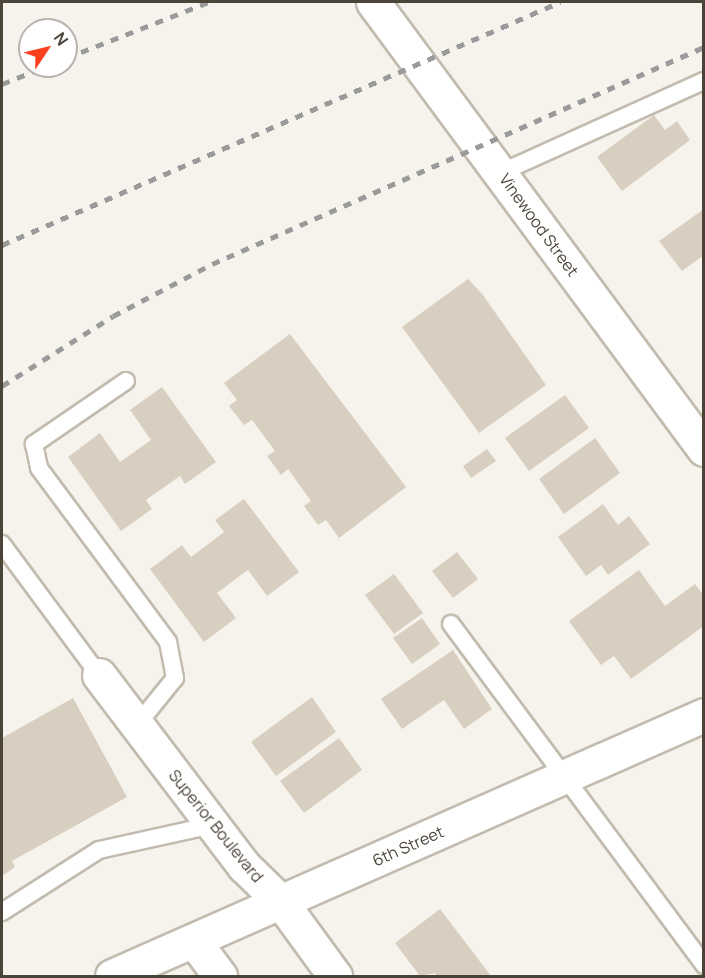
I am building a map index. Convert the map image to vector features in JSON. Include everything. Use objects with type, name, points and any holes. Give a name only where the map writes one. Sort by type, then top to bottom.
[{"type":"street","name":"Vinewood Street","points":[[373,2],[704,449]]},
{"type":"street","name":"Superior Boulevard","points":[[99,675],[244,866],[281,902],[335,976]]},
{"type":"street","name":"6th Street","points":[[112,976],[704,716]]},
{"type":"street","points":[[194,941],[220,976]]},
{"type":"lane","points":[[500,173],[704,81]]},
{"type":"lane","points":[[126,381],[34,444],[39,468],[168,642],[175,678],[137,725]]},
{"type":"lane","points":[[2,544],[99,675]]},
{"type":"lane","points":[[451,624],[704,965]]},
{"type":"lane","points":[[2,912],[99,850],[213,825]]},
{"type":"building","points":[[654,115],[665,130],[677,121],[690,140],[622,191],[597,157]]},
{"type":"building","points":[[704,209],[704,255],[682,271],[659,241]]},
{"type":"building","points":[[468,279],[483,295],[546,385],[479,433],[402,327]]},
{"type":"building","points":[[290,334],[406,487],[339,538],[326,520],[318,525],[304,506],[311,501],[288,469],[281,475],[267,456],[275,451],[252,420],[244,425],[229,406],[237,400],[224,383]]},
{"type":"building","points":[[162,387],[216,462],[185,484],[180,476],[146,500],[152,509],[121,531],[68,457],[100,433],[120,462],[151,440],[130,410]]},
{"type":"building","points":[[565,395],[589,428],[529,471],[505,438]]},
{"type":"building","points":[[595,438],[620,473],[564,514],[539,479]]},
{"type":"building","points":[[487,449],[496,461],[471,478],[463,466]]},
{"type":"building","points":[[244,499],[299,572],[267,596],[248,570],[217,593],[236,618],[204,642],[150,569],[182,545],[191,557],[224,532],[215,520]]},
{"type":"building","points":[[603,504],[618,525],[629,516],[650,544],[608,575],[601,565],[586,576],[558,537]]},
{"type":"building","points":[[457,552],[478,579],[453,598],[432,571]]},
{"type":"building","points":[[639,570],[665,606],[695,584],[704,596],[704,626],[631,679],[614,656],[601,665],[569,621]]},
{"type":"building","points":[[394,574],[423,613],[394,634],[365,595]]},
{"type":"building","points":[[422,618],[440,644],[412,664],[393,638]]},
{"type":"building","points":[[453,650],[492,709],[464,729],[444,700],[402,729],[381,699]]},
{"type":"building","points":[[312,697],[336,732],[276,776],[251,742]]},
{"type":"building","points":[[73,698],[127,797],[12,861],[15,867],[2,876],[2,738]]},
{"type":"building","points":[[339,738],[362,770],[304,813],[280,781]]},
{"type":"building","points":[[440,909],[491,976],[437,976],[435,973],[420,976],[395,943]]},
{"type":"railway","points":[[78,53],[209,2]]},
{"type":"railway","points":[[2,245],[560,2]]},
{"type":"railway","points":[[2,386],[113,316],[212,264],[704,47]]},
{"type":"railway","points":[[2,84],[18,78]]}]
